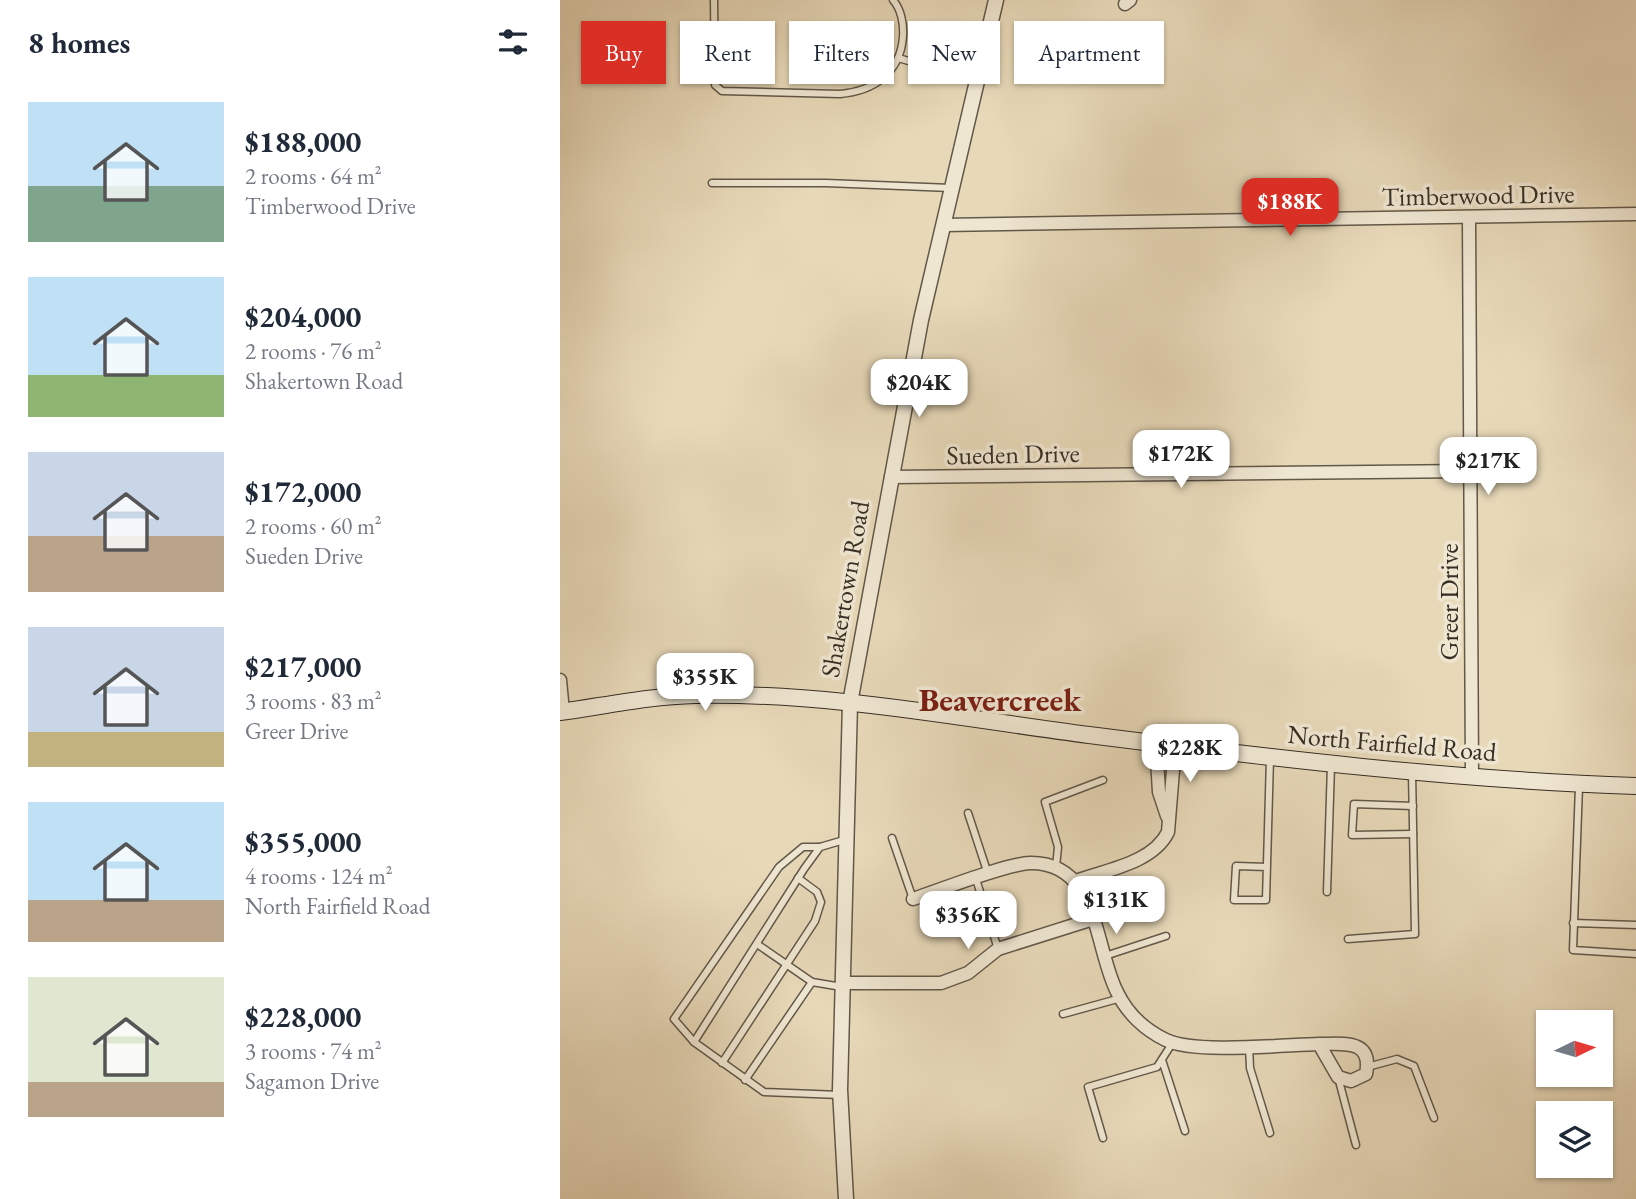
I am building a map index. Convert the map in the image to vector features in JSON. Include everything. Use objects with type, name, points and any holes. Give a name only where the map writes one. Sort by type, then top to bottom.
[{"type":"main road","name":"North Fairfield Road","points":[[562,712],[693,695],[850,703],[1175,746],[1331,763],[1472,776],[1636,786]]},
{"type":"street","name":"Shakertown Road","points":[[991,21],[996,0]]},
{"type":"street","name":"Shakertown Road","points":[[846,1199],[840,1096],[844,840],[850,703],[891,477],[951,188],[976,84]]},
{"type":"street","name":"Timberwood Drive","points":[[943,225],[1636,214]]},
{"type":"street","name":"Greer Drive","points":[[1469,218],[1472,776]]},
{"type":"street","name":"Sueden Drive","points":[[891,477],[1471,471]]},
{"type":"street","points":[[560,680],[562,712]]},
{"type":"street","points":[[1156,743],[1159,792],[1169,819]]},
{"type":"street","points":[[1076,881],[1149,854],[1162,844],[1169,819],[1175,746]]},
{"type":"street","points":[[913,899],[1027,863],[1056,867],[1076,881],[1093,919],[1121,998],[1144,1027],[1173,1042],[1188,1046],[1319,1044],[1350,1044],[1362,1049],[1368,1061],[1366,1074],[1352,1081],[1338,1077],[1319,1044]]},
{"type":"street","points":[[842,985],[941,983],[968,972],[998,949],[1093,919]]},
{"type":"lane","points":[[713,0],[715,85],[722,91],[857,92],[881,79],[898,58],[904,27],[893,0]]},
{"type":"lane","points":[[898,58],[908,61]]},
{"type":"lane","points":[[712,183],[827,183],[951,188]]},
{"type":"lane","points":[[1267,866],[1236,866],[1234,900],[1266,900],[1267,866],[1270,756]]},
{"type":"lane","points":[[1327,892],[1331,763]]},
{"type":"lane","points":[[1348,939],[1415,934],[1412,771]]},
{"type":"lane","points":[[1056,867],[1058,847],[1045,802],[1102,780]]},
{"type":"lane","points":[[1579,784],[1573,950],[1636,954]]},
{"type":"lane","points":[[1413,806],[1354,804],[1352,835],[1413,834]]},
{"type":"lane","points":[[968,813],[998,949]]},
{"type":"lane","points":[[892,838],[913,899]]},
{"type":"lane","points":[[840,1096],[764,1092],[694,1042],[674,1020],[779,867],[803,846],[820,847],[844,840]]},
{"type":"lane","points":[[694,1042],[820,847]]},
{"type":"lane","points":[[722,1063],[815,921],[821,902],[817,892],[798,878]]},
{"type":"lane","points":[[1573,923],[1636,925]]},
{"type":"lane","points":[[1105,956],[1166,936]]},
{"type":"lane","points":[[757,944],[812,982],[842,985]]},
{"type":"lane","points":[[745,1080],[812,982]]},
{"type":"lane","points":[[1063,1014],[1121,998]]},
{"type":"lane","points":[[1103,1139],[1088,1087],[1157,1067],[1173,1042]]},
{"type":"lane","points":[[1249,1045],[1250,1068],[1270,1133]]},
{"type":"lane","points":[[1367,1067],[1397,1059],[1414,1066],[1434,1118]]},
{"type":"lane","points":[[1163,1060],[1185,1131]]},
{"type":"lane","points":[[1338,1077],[1356,1145]]},
{"type":"district","name":"Beavercreek","points":[[1000,699]]}]
